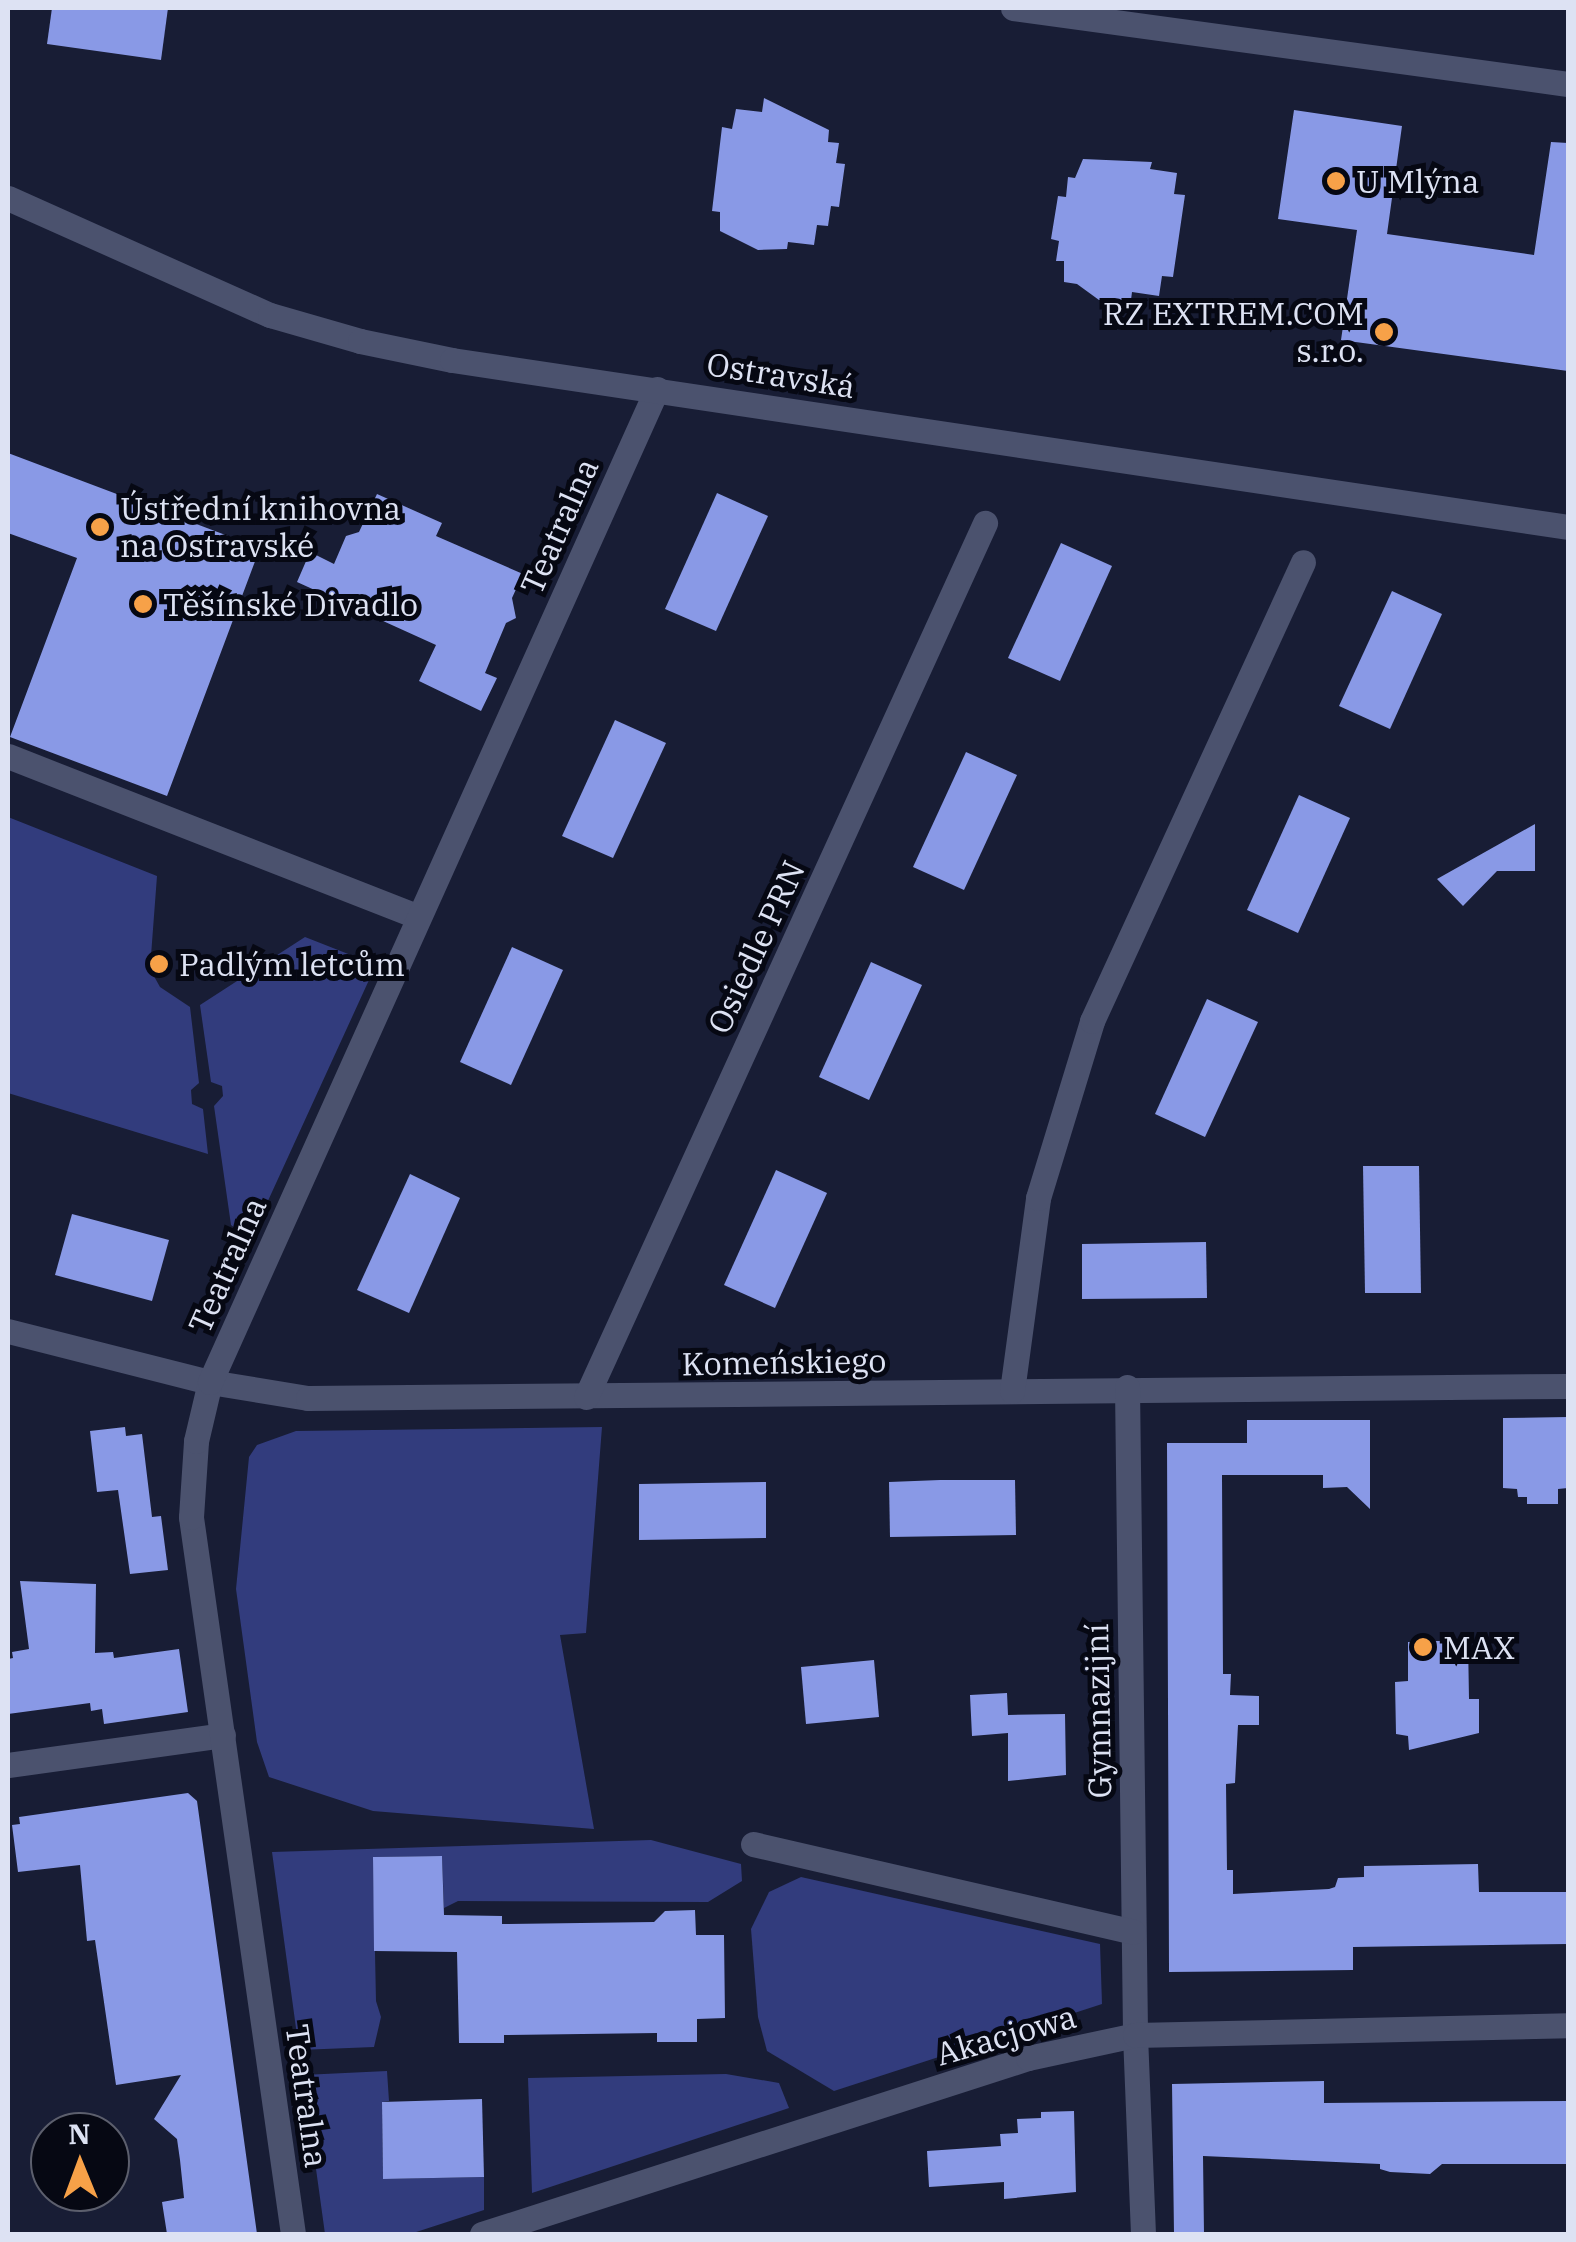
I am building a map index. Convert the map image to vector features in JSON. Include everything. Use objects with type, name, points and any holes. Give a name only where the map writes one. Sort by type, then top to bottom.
[{"type":"street","points":[[1013,8],[1568,84]]},
{"type":"street","name":"Ostravská","points":[[8,198],[270,316],[452,360],[656,388],[1326,494],[1568,527]]},
{"type":"street","name":"Teatralna","points":[[294,2234],[191,1517],[196,1441],[210,1382],[656,388]]},
{"type":"street","name":"Osiedle PRN","points":[[586,1397],[986,523]]},
{"type":"street","points":[[1012,1391],[1038,1198],[1092,1021],[1303,562]]},
{"type":"street","points":[[8,756],[419,916]]},
{"type":"street","name":"Komeńskiego","points":[[8,1331],[210,1382],[308,1398],[1128,1387],[1568,1386]]},
{"type":"street","name":"Gymnazijní","points":[[1128,1387],[1133,1932],[1143,2234]]},
{"type":"street","points":[[8,1765],[223,1735]]},
{"type":"street","points":[[753,1844],[1133,1932]]},
{"type":"street","name":"Akacjowa","points":[[482,2234],[1028,2058],[1135,2035],[1568,2025]]},
{"type":"shaded area","points":[[8,817],[157,876],[150,969],[160,987],[190,1007],[199,1083],[191,1090],[192,1104],[203,1109],[208,1154],[8,1093]]},
{"type":"shaded area","points":[[305,937],[361,959],[368,968],[369,980],[256,1227],[240,1232],[231,1225],[214,1106],[223,1096],[222,1086],[211,1082],[200,1005]]},
{"type":"shaded area","points":[[602,1427],[586,1633],[560,1635],[594,1829],[373,1811],[269,1777],[257,1742],[236,1589],[249,1457],[257,1445],[296,1431]]},
{"type":"shaded area","points":[[651,1840],[741,1864],[742,1881],[708,1902],[458,1901],[444,1908],[442,1856],[373,1857],[376,2001],[381,2017],[374,2047],[299,2050],[272,1852]]},
{"type":"shaded area","points":[[801,1877],[1100,1944],[1102,2004],[834,2091],[767,2051],[758,2017],[751,1929],[769,1892]]},
{"type":"shaded area","points":[[387,2071],[389,2101],[382,2102],[383,2179],[484,2177],[484,2210],[410,2234],[325,2234],[303,2075]]},
{"type":"shaded area","points":[[726,2074],[779,2083],[789,2108],[532,2193],[528,2078]]},
{"type":"building","points":[[52,8],[168,8],[161,60],[47,44]]},
{"type":"building","points":[[764,98],[829,130],[828,142],[839,143],[836,163],[845,164],[839,207],[831,206],[828,226],[817,225],[814,245],[788,242],[787,249],[758,250],[720,231],[720,212],[712,211],[722,127],[732,129],[736,109],[762,112]]},
{"type":"building","points":[[1294,110],[1402,126],[1387,234],[1534,255],[1551,142],[1568,143],[1568,371],[1341,340],[1357,230],[1278,219]]},
{"type":"building","points":[[1083,159],[1152,162],[1150,169],[1177,173],[1174,194],[1185,195],[1173,277],[1162,276],[1159,296],[1132,292],[1131,300],[1099,300],[1077,284],[1064,282],[1064,261],[1056,261],[1059,241],[1051,239],[1058,196],[1066,197],[1068,177],[1075,178]]},
{"type":"building","points":[[8,453],[260,548],[167,796],[10,737],[77,558],[8,533]]},
{"type":"building","points":[[717,493],[768,516],[716,631],[665,609]]},
{"type":"building","points":[[377,494],[442,523],[436,536],[523,574],[512,598],[516,618],[506,623],[485,673],[497,678],[481,711],[419,681],[436,645],[297,582],[310,552],[334,564],[346,536],[359,532]]},
{"type":"building","points":[[1061,543],[1112,566],[1060,681],[1008,658]]},
{"type":"building","points":[[1392,591],[1442,614],[1390,729],[1339,706]]},
{"type":"building","points":[[615,720],[666,743],[613,858],[562,836]]},
{"type":"building","points":[[966,752],[1017,775],[964,890],[913,867]]},
{"type":"building","points":[[1299,795],[1350,818],[1298,933],[1247,910]]},
{"type":"building","points":[[1535,824],[1535,871],[1497,871],[1463,906],[1437,879]]},
{"type":"building","points":[[512,947],[563,970],[511,1085],[460,1062]]},
{"type":"building","points":[[871,962],[922,985],[869,1100],[819,1077]]},
{"type":"building","points":[[1207,999],[1258,1022],[1205,1137],[1155,1114]]},
{"type":"building","points":[[1363,1166],[1419,1166],[1421,1293],[1365,1293]]},
{"type":"building","points":[[776,1170],[827,1193],[775,1308],[724,1285]]},
{"type":"building","points":[[410,1174],[460,1198],[409,1313],[357,1290]]},
{"type":"building","points":[[72,1214],[169,1240],[152,1301],[55,1275]]},
{"type":"building","points":[[1206,1242],[1207,1298],[1082,1299],[1082,1244]]},
{"type":"building","points":[[1568,1417],[1568,1488],[1558,1489],[1558,1504],[1527,1504],[1527,1497],[1518,1497],[1517,1489],[1503,1488],[1503,1418]]},
{"type":"building","points":[[1247,1420],[1370,1420],[1370,1509],[1347,1487],[1323,1488],[1323,1475],[1222,1475],[1223,1674],[1231,1674],[1230,1695],[1259,1696],[1259,1725],[1238,1725],[1235,1783],[1226,1784],[1227,1870],[1233,1870],[1233,1894],[1329,1889],[1335,1887],[1338,1878],[1364,1877],[1364,1866],[1478,1864],[1479,1892],[1568,1892],[1568,1944],[1353,1947],[1353,1970],[1169,1972],[1167,1443],[1247,1443]]},
{"type":"building","points":[[125,1427],[126,1436],[142,1434],[152,1517],[161,1516],[168,1570],[130,1574],[118,1490],[97,1492],[90,1431]]},
{"type":"building","points":[[1015,1480],[1016,1535],[890,1537],[889,1482]]},
{"type":"building","points":[[766,1482],[766,1538],[639,1540],[639,1484]]},
{"type":"building","points":[[20,1581],[96,1584],[95,1653],[113,1652],[114,1658],[179,1649],[188,1712],[104,1724],[102,1709],[91,1711],[90,1703],[8,1714],[8,1659],[13,1658],[12,1652],[29,1649]]},
{"type":"building","points":[[1468,1640],[1469,1699],[1479,1699],[1479,1733],[1409,1750],[1408,1736],[1396,1734],[1395,1682],[1408,1681],[1408,1642]]},
{"type":"building","points":[[874,1660],[879,1717],[806,1724],[801,1667]]},
{"type":"building","points":[[1007,1693],[1008,1715],[1065,1714],[1066,1775],[1008,1781],[1008,1733],[972,1736],[970,1695]]},
{"type":"building","points":[[188,1793],[197,1801],[257,2234],[167,2234],[162,2202],[184,2198],[180,2160],[177,2139],[154,2119],[181,2075],[116,2085],[95,1940],[87,1941],[80,1865],[18,1872],[12,1825],[20,1824],[19,1817]]},
{"type":"building","points":[[442,1856],[444,1915],[502,1916],[502,1924],[654,1922],[665,1911],[695,1910],[696,1935],[724,1935],[725,2018],[697,2019],[697,2042],[657,2042],[657,2033],[504,2035],[504,2043],[459,2043],[457,1952],[374,1951],[373,1857]]},
{"type":"building","points":[[1324,2081],[1324,2103],[1568,2101],[1568,2164],[1442,2164],[1430,2174],[1390,2172],[1380,2169],[1380,2164],[1203,2156],[1204,2234],[1174,2234],[1172,2084]]},
{"type":"building","points":[[482,2099],[484,2177],[383,2179],[382,2102]]},
{"type":"building","points":[[1074,2111],[1076,2192],[1004,2199],[1004,2182],[929,2187],[927,2151],[1001,2146],[1000,2134],[1018,2133],[1017,2119],[1041,2118],[1041,2112]]},
{"type":"place","name":"U Mlýna","points":[[1336,181]]},
{"type":"place","name":"RZ EXTREM.COM s.r.o.","points":[[1384,332]]},
{"type":"place","name":"Ústřední knihovna na Ostravské","points":[[100,527]]},
{"type":"place","name":"Těšínské Divadlo","points":[[143,604]]},
{"type":"place","name":"Padlým letcům","points":[[159,964]]},
{"type":"place","name":"MAX","points":[[1423,1647]]}]
